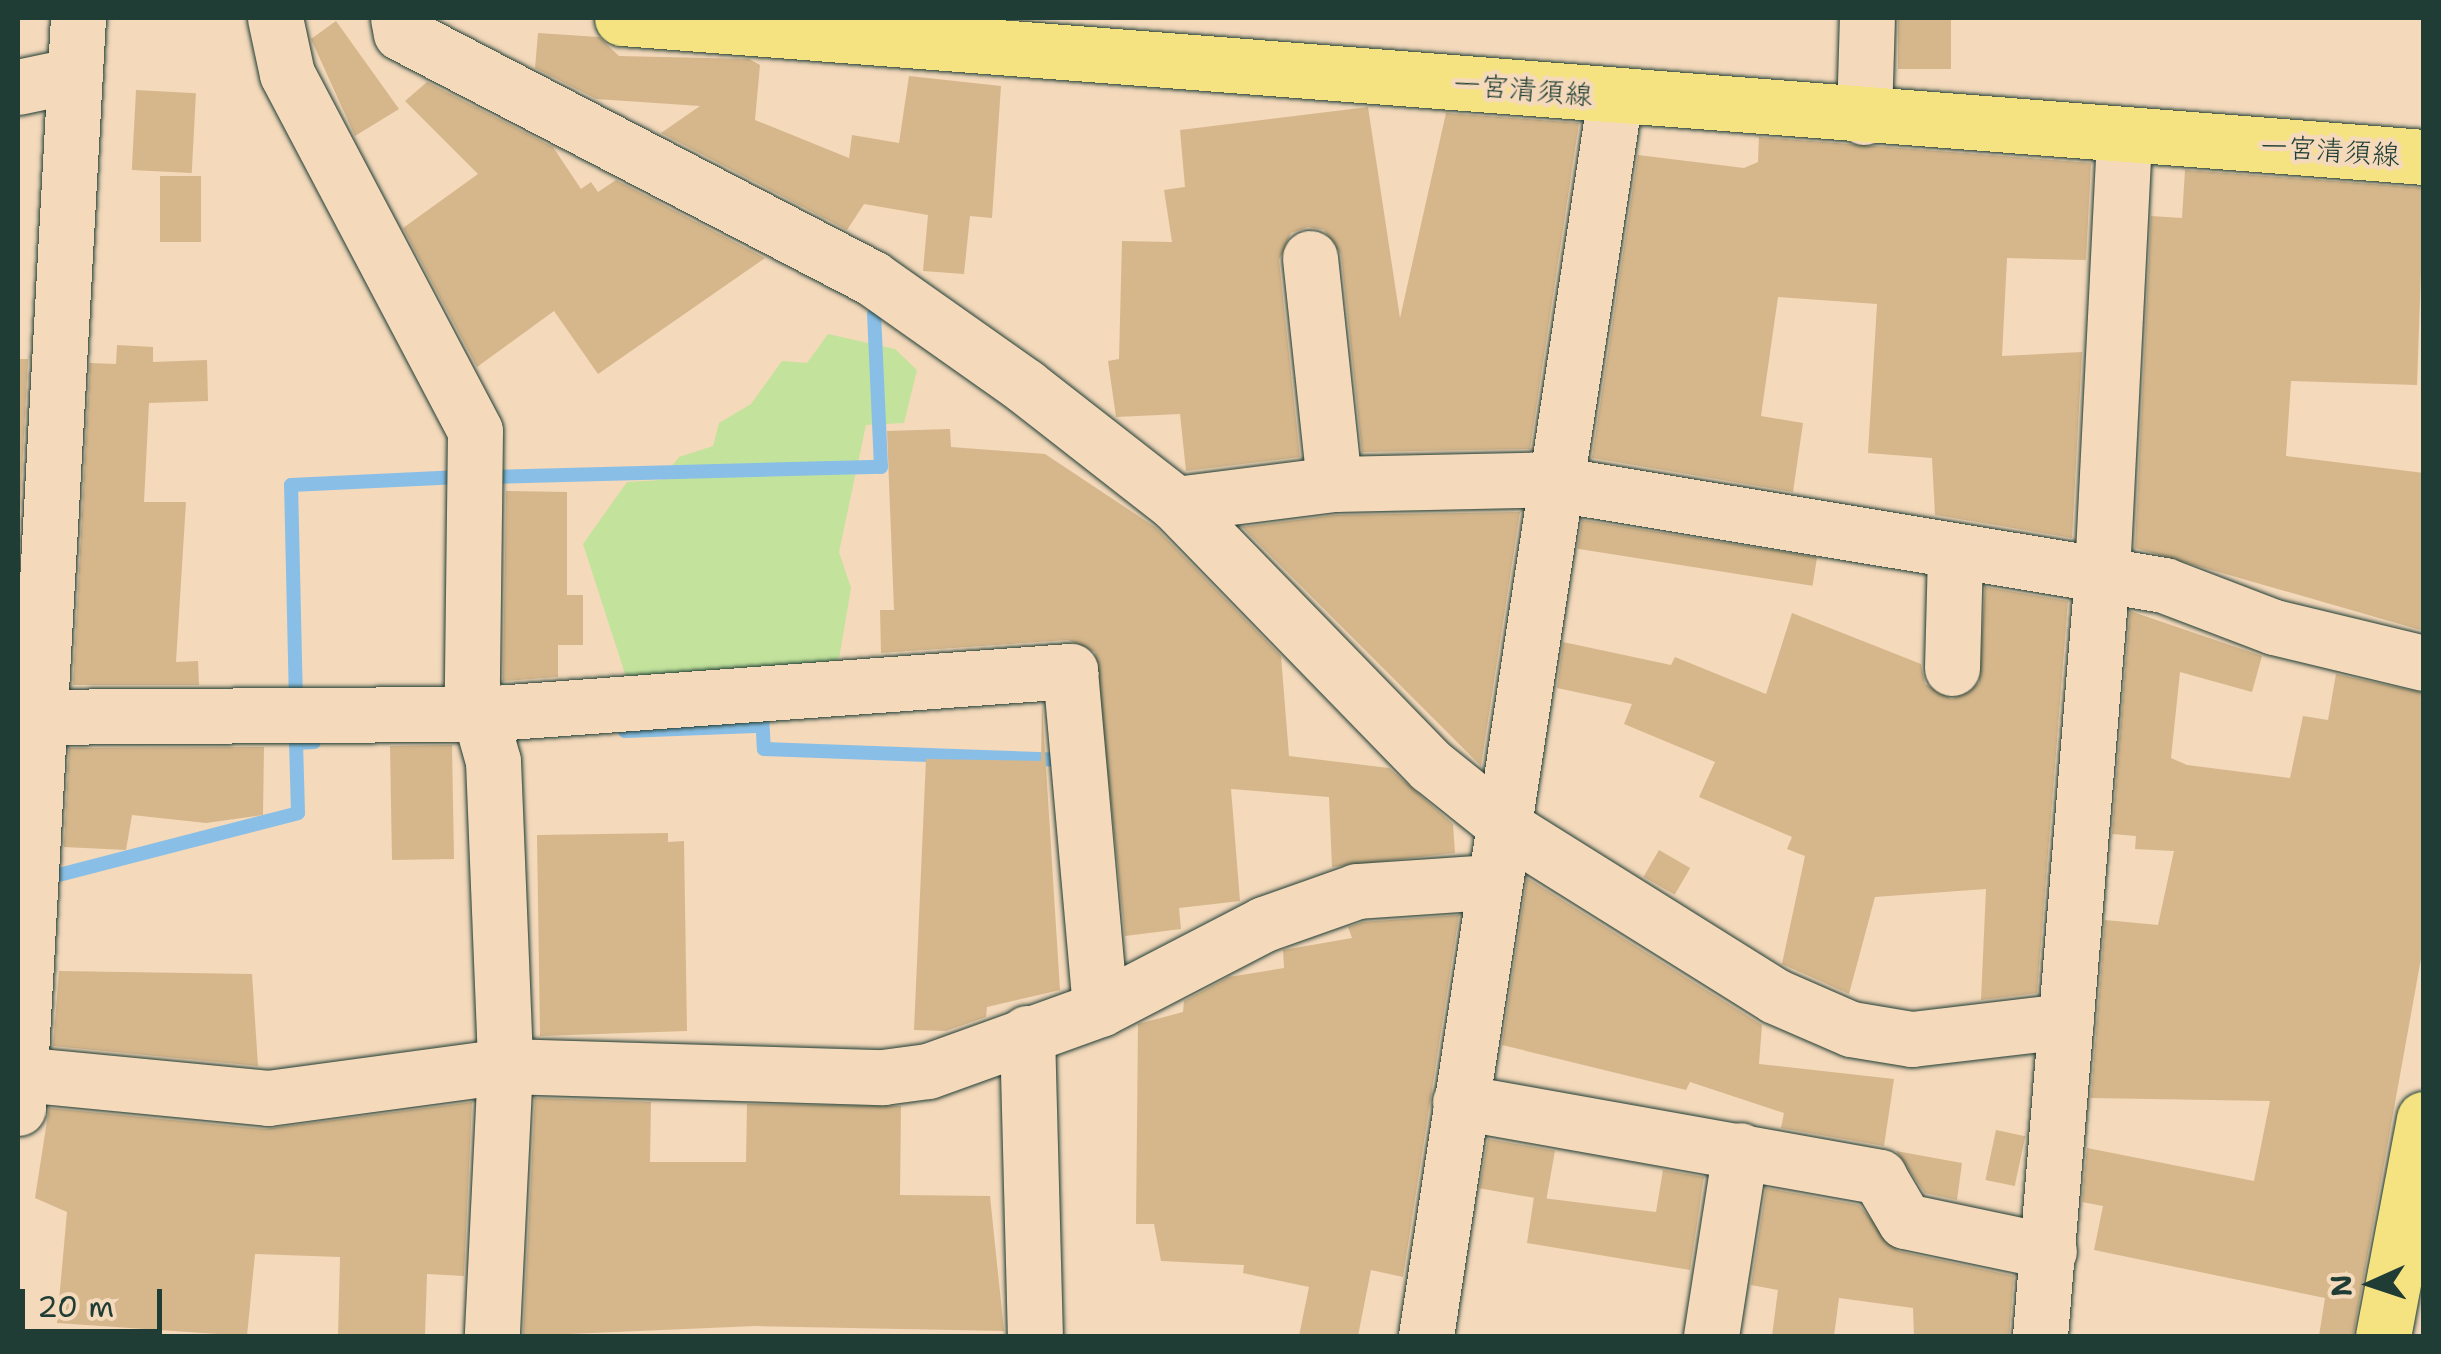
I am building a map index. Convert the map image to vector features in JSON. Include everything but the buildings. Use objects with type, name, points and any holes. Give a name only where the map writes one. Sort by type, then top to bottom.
[{"type":"main road","name":"一宮清須線","points":[[622,18],[2424,157]]},
{"type":"main road","points":[[2383,1336],[2424,1119]]},
{"type":"street","points":[[78,18],[27,717],[19,1092],[268,1098],[506,1066],[882,1077],[928,1071],[1100,1008],[1264,924],[1356,891],[1490,882]]},
{"type":"street","points":[[275,18],[287,74],[475,431],[472,687],[494,761],[506,1066],[492,1336]]},
{"type":"street","points":[[398,18],[401,33],[872,278],[1176,504],[1369,708],[1499,816],[1775,996],[1851,1029],[1912,1039],[2066,1021]]},
{"type":"street","points":[[1864,116],[1868,18]]},
{"type":"street","points":[[18,87],[76,75]]},
{"type":"street","points":[[1426,1336],[1499,816],[1615,97]]},
{"type":"street","points":[[2040,1336],[2102,573],[2124,135]]},
{"type":"street","points":[[1310,258],[1334,484]]},
{"type":"street","points":[[1176,504],[1334,484],[1555,485],[2102,573],[2424,662]]},
{"type":"street","points":[[1952,668],[1955,552]]},
{"type":"street","points":[[27,717],[481,714],[1070,671],[1100,1008]]},
{"type":"street","points":[[1027,1032],[1035,1336]]},
{"type":"street","points":[[1460,1102],[1879,1177],[1905,1221],[2049,1250]]},
{"type":"street","points":[[1712,1336],[1740,1150]]},
{"type":"green space","points":[[828,334],[895,349],[917,370],[904,423],[866,425],[839,552],[851,588],[839,659],[818,679],[628,683],[583,544],[627,482],[661,480],[679,457],[713,446],[719,423],[751,404],[782,361],[807,363]]},
{"type":"waterway","points":[[487,477],[881,467],[874,314]]},
{"type":"waterway","points":[[296,703],[291,485],[460,477]]},
{"type":"waterway","points":[[625,731],[755,726],[762,714],[764,749],[1067,760]]},
{"type":"waterway","points":[[51,877],[298,813],[296,743],[314,742]]}]
